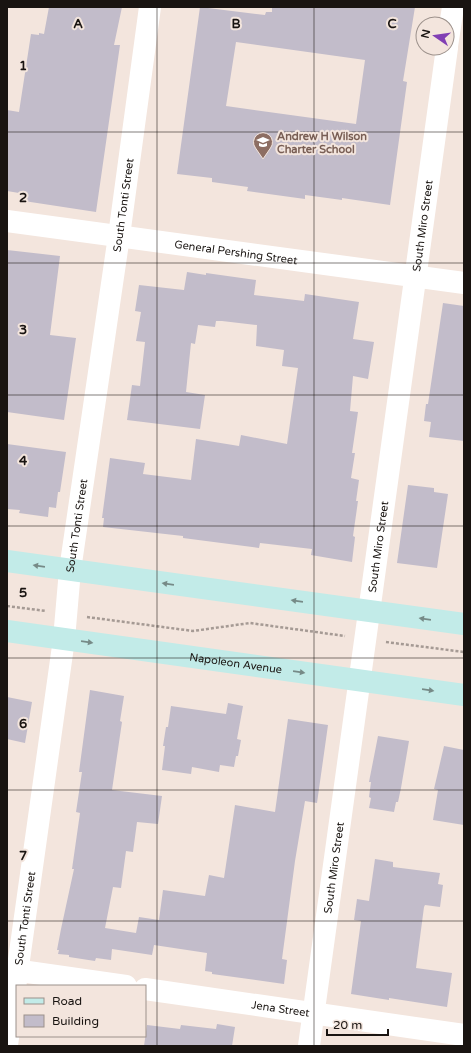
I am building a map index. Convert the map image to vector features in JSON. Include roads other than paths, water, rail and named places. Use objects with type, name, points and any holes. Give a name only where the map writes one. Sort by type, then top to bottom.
[{"type":"main road","points":[[7,561],[464,624]]},
{"type":"main road","name":"Napoleon Avenue","points":[[7,631],[464,695]]},
{"type":"street","name":"South Tonti Street","points":[[7,1045],[13,969],[64,639],[70,570],[119,236],[150,7]]},
{"type":"street","name":"South Miro Street","points":[[309,1046],[446,56]]},
{"type":"street","name":"General Pershing Street","points":[[7,221],[464,283]]},
{"type":"street","points":[[13,969],[119,985]]},
{"type":"street","name":"Jena Street","points":[[146,989],[464,1035]]},
{"type":"place","name":"Andrew H Wilson Charter School","points":[[263,159]]}]
